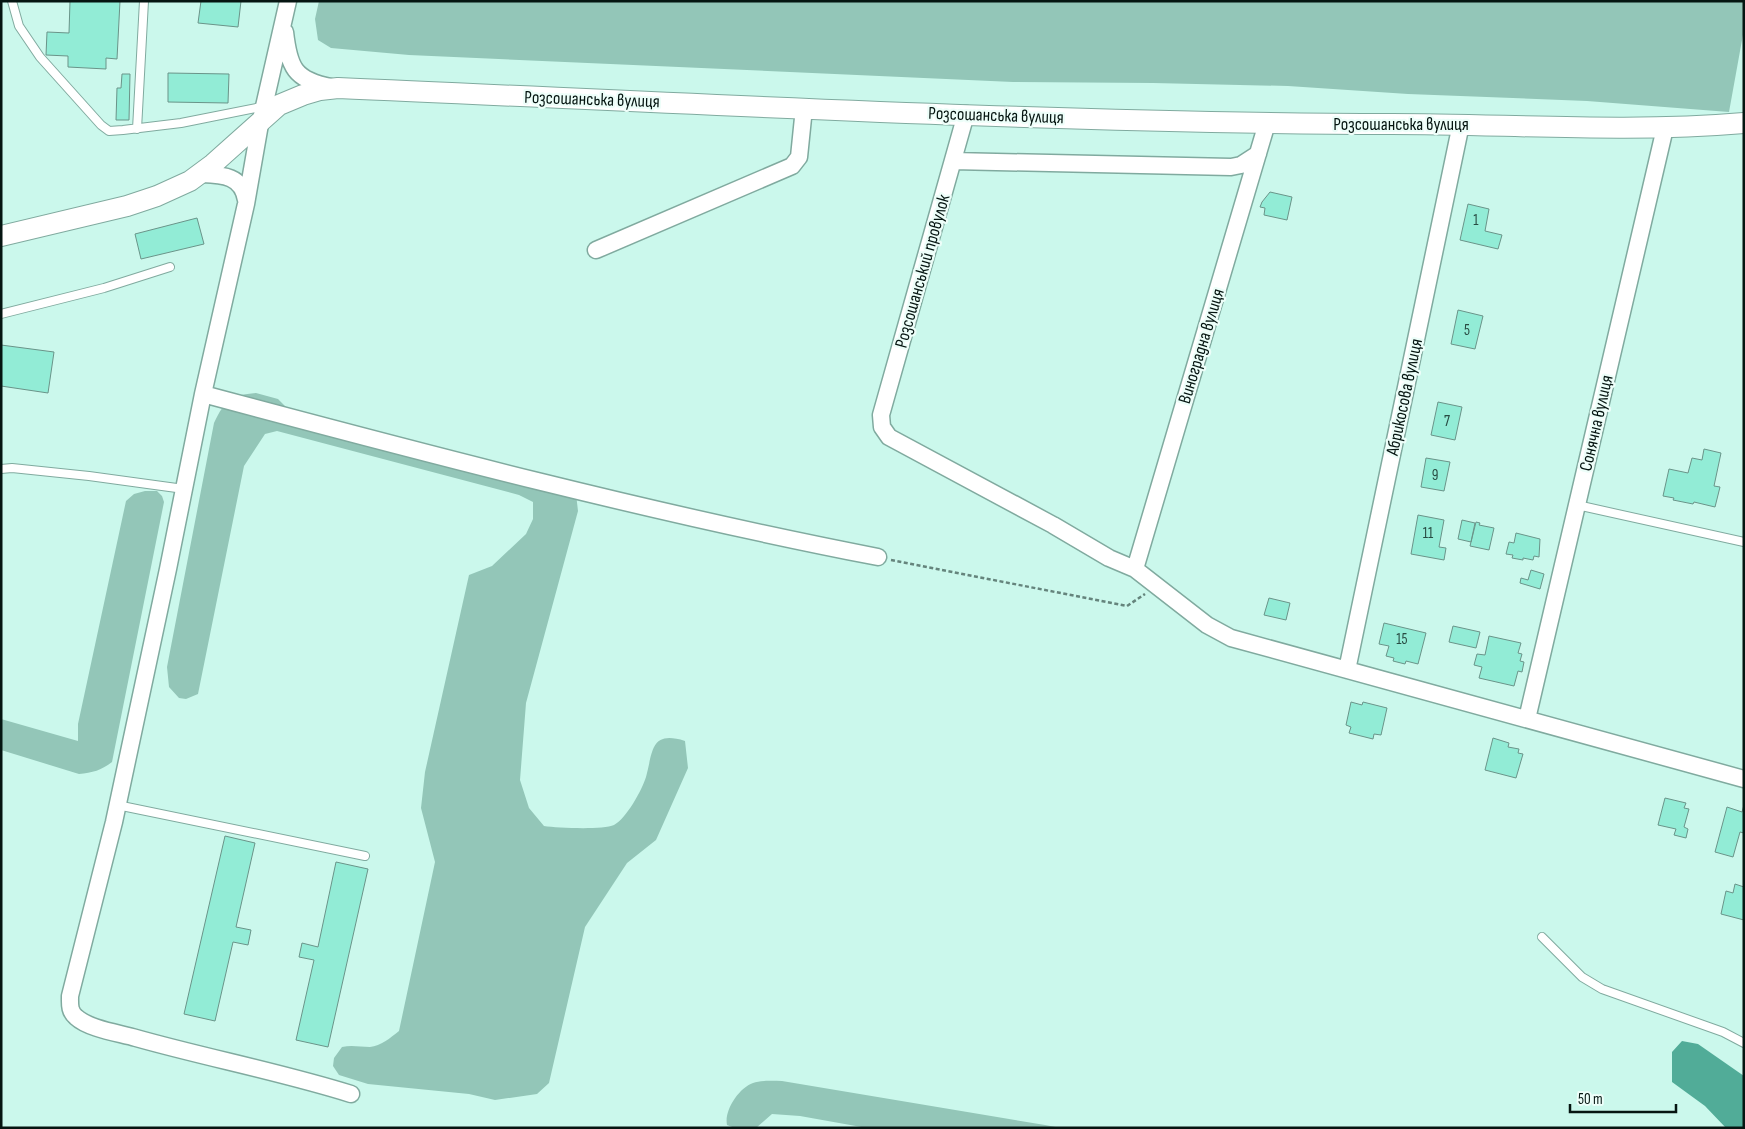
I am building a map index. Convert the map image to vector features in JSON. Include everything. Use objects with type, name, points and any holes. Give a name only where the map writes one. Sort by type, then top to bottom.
[{"type":"street","points":[[288,1],[268,112],[203,394],[117,805],[70,996],[70,1008],[76,1017],[94,1026],[189,1053],[351,1094]]},
{"type":"street","points":[[284,19],[287,49],[298,74],[306,81],[338,88]]},
{"type":"street","name":"Розсошанська вулиця","points":[[1,236],[127,206],[157,196],[190,181],[200,174],[268,112],[311,93],[338,88],[804,108],[1267,123],[1461,124],[1624,128],[1665,128],[1744,123]]},
{"type":"street","points":[[596,250],[792,166],[799,157],[804,108]]},
{"type":"street","name":"Розсошанський провулок","points":[[966,114],[881,415],[882,428],[890,438],[1109,558],[1135,569]]},
{"type":"street","name":"Виноградна вулиця","points":[[1135,569],[1267,123]]},
{"type":"street","name":"Абрикосова вулиця","points":[[1347,670],[1461,124]]},
{"type":"street","name":"Сонячна вулиця","points":[[1527,719],[1665,128]]},
{"type":"street","points":[[953,161],[1231,167],[1242,165],[1258,154]]},
{"type":"street","points":[[200,174],[229,178],[239,183],[244,192],[246,204]]},
{"type":"street","points":[[203,394],[396,446],[607,499],[878,558]]},
{"type":"street","points":[[1135,569],[1208,625],[1231,638],[1744,779]]},
{"type":"lane","points":[[12,1],[20,26],[46,64],[101,125],[109,130],[137,129],[268,112]]},
{"type":"lane","points":[[137,129],[144,1]]},
{"type":"lane","points":[[1,314],[104,288],[170,267]]},
{"type":"lane","points":[[1,469],[12,468],[90,476],[184,489]]},
{"type":"lane","points":[[1577,505],[1744,542]]},
{"type":"lane","points":[[117,805],[365,856]]},
{"type":"lane","points":[[1542,937],[1582,977],[1602,989],[1723,1032],[1744,1043]]},
{"type":"path","points":[[878,558],[1127,606],[1146,594],[1135,569]]},
{"type":"shaded area","points":[[319,1],[1744,1],[1744,29],[1729,112],[1587,101],[1408,94],[1288,86],[1013,82],[409,55],[331,48],[318,40],[315,19]]},
{"type":"shaded area","points":[[256,393],[278,399],[290,411],[576,494],[578,511],[526,703],[520,780],[529,808],[544,826],[591,828],[608,827],[619,822],[633,804],[641,789],[652,752],[659,741],[665,738],[674,738],[685,741],[688,768],[656,840],[627,863],[585,927],[549,1083],[537,1094],[495,1100],[469,1094],[368,1084],[339,1075],[333,1066],[334,1058],[342,1047],[370,1047],[378,1045],[399,1031],[435,862],[421,808],[425,772],[469,575],[492,566],[526,534],[533,519],[533,502],[519,495],[277,431],[265,434],[244,466],[198,694],[186,699],[179,698],[169,687],[167,667],[214,423],[230,400],[240,395]]},
{"type":"shaded area","points":[[145,491],[157,491],[162,496],[164,502],[112,762],[97,771],[79,774],[1,750],[1,719],[78,741],[78,724],[126,501],[134,494]]},
{"type":"shaded area","points":[[1682,1041],[1698,1044],[1744,1076],[1744,1128],[1726,1128],[1705,1106],[1672,1082],[1672,1052]]},
{"type":"shaded area","points":[[782,1081],[1061,1128],[867,1128],[800,1116],[772,1114],[756,1128],[735,1128],[727,1125],[730,1106],[748,1086],[756,1082]]},
{"type":"building","points":[[70,1],[120,1],[117,59],[106,58],[106,69],[68,67],[68,56],[46,55],[47,32],[69,33]]},
{"type":"building","points":[[201,1],[241,1],[238,27],[198,23]]},
{"type":"building","points":[[168,73],[229,74],[228,103],[168,102]]},
{"type":"building","points":[[122,74],[130,74],[129,120],[116,120],[117,88],[121,88]]},
{"type":"building","points":[[1270,192],[1292,197],[1287,220],[1264,215],[1265,208],[1260,207]]},
{"type":"building","points":[[1468,204],[1489,209],[1485,231],[1502,235],[1498,249],[1460,240]]},
{"type":"building","points":[[197,218],[204,244],[141,259],[135,234]]},
{"type":"building","points":[[1458,310],[1483,316],[1475,349],[1451,344]]},
{"type":"building","points":[[1,345],[54,352],[48,393],[1,386]]},
{"type":"building","points":[[1438,402],[1462,407],[1455,440],[1431,435]]},
{"type":"building","points":[[1704,449],[1721,453],[1714,486],[1720,487],[1715,507],[1673,500],[1674,498],[1663,496],[1669,469],[1688,473],[1692,458],[1702,460]]},
{"type":"building","points":[[1426,458],[1450,462],[1444,491],[1421,487]]},
{"type":"building","points":[[1418,515],[1444,520],[1439,547],[1446,548],[1444,560],[1411,554]]},
{"type":"building","points":[[1462,520],[1475,523],[1471,542],[1458,539]]},
{"type":"building","points":[[1476,522],[1480,523],[1479,525],[1494,528],[1489,550],[1470,546]]},
{"type":"building","points":[[1516,533],[1540,539],[1539,557],[1534,556],[1533,560],[1523,558],[1523,560],[1512,558],[1513,555],[1506,554],[1509,542],[1514,543]]},
{"type":"building","points":[[1531,570],[1544,574],[1540,589],[1520,583],[1521,578],[1528,580]]},
{"type":"building","points":[[1269,598],[1290,603],[1286,620],[1264,615]]},
{"type":"building","points":[[1384,623],[1426,633],[1418,664],[1406,661],[1405,664],[1393,661],[1394,658],[1386,656],[1389,646],[1379,644]]},
{"type":"building","points":[[1453,626],[1480,632],[1476,648],[1449,642]]},
{"type":"building","points":[[1489,636],[1521,643],[1518,653],[1522,654],[1520,661],[1524,662],[1522,672],[1518,671],[1514,686],[1479,678],[1482,667],[1474,665],[1477,654],[1485,655]]},
{"type":"building","points":[[1351,702],[1362,705],[1363,702],[1387,708],[1381,735],[1374,734],[1373,739],[1349,733],[1351,727],[1346,725]]},
{"type":"building","points":[[1493,738],[1509,743],[1508,747],[1519,749],[1518,753],[1523,754],[1516,778],[1485,770]]},
{"type":"building","points":[[1665,798],[1686,803],[1684,808],[1689,809],[1684,827],[1688,829],[1686,838],[1674,835],[1676,829],[1658,825]]},
{"type":"building","points":[[1744,805],[1744,833],[1740,832],[1733,857],[1715,852],[1727,807],[1742,812]]},
{"type":"building","points":[[225,836],[255,843],[236,927],[251,930],[248,945],[233,942],[215,1021],[184,1014]]},
{"type":"building","points":[[336,862],[368,869],[328,1047],[296,1040],[314,960],[299,957],[302,943],[318,947]]},
{"type":"building","points":[[1735,884],[1744,887],[1744,920],[1721,914],[1726,891],[1733,893]]}]
